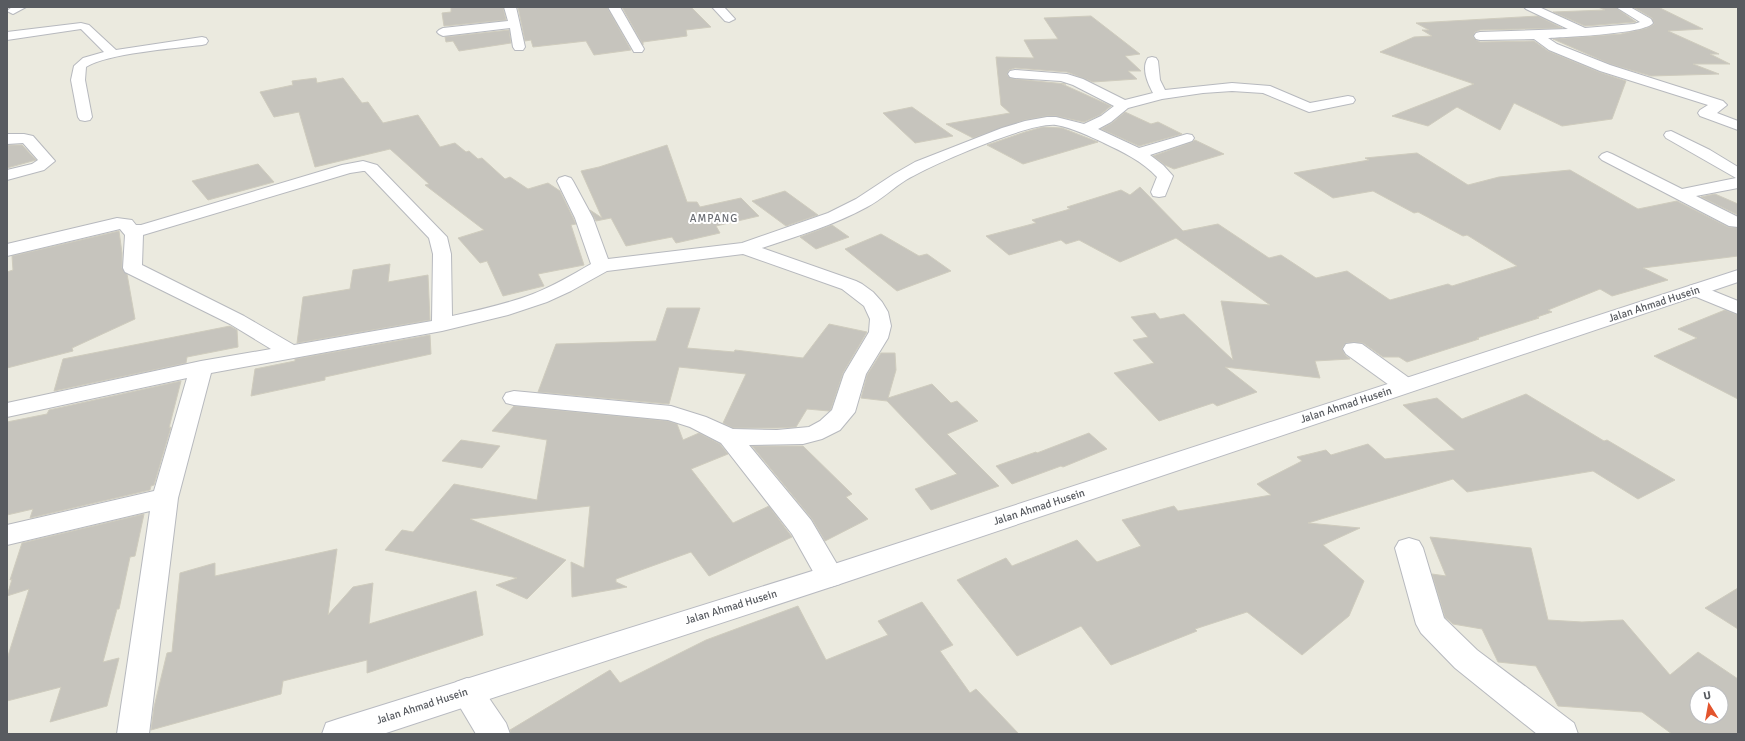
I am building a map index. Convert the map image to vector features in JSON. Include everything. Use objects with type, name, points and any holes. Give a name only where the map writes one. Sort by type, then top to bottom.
[{"type":"street","points":[[510,7],[519,47]]},
{"type":"street","points":[[614,7],[638,49]]},
{"type":"street","points":[[718,7],[729,19]]},
{"type":"street","points":[[1530,7],[1583,32]]},
{"type":"street","points":[[1480,36],[1537,35],[1583,32],[1635,27],[1647,23],[1647,21],[1622,7]]},
{"type":"street","points":[[443,32],[515,24]]},
{"type":"street","points":[[7,36],[81,26],[85,27],[113,54]]},
{"type":"street","points":[[1537,35],[1548,44],[1560,50],[1605,68],[1718,104],[1720,105],[1708,111],[1706,114],[1738,126]]},
{"type":"street","points":[[85,117],[78,80],[80,66],[87,61],[113,54],[202,41]]},
{"type":"street","points":[[1152,61],[1152,80],[1161,94]]},
{"type":"street","points":[[1015,74],[1062,77],[1078,82],[1123,105]]},
{"type":"street","points":[[1086,129],[1106,119],[1123,105],[1161,94],[1203,89],[1232,87],[1265,89],[1309,108],[1348,100]]},
{"type":"street","points":[[7,410],[201,368],[442,325],[523,305],[564,287],[601,266],[666,256],[745,248],[834,217],[862,203],[900,177],[921,165],[1025,125],[1056,121],[1086,129],[1136,154],[1156,167],[1165,176],[1159,192]]},
{"type":"street","points":[[1671,135],[1705,153],[1738,174]]},
{"type":"street","points":[[1136,154],[1187,138]]},
{"type":"street","points":[[7,139],[28,139],[47,161],[38,167],[7,175]]},
{"type":"street","points":[[1607,157],[1735,222]]},
{"type":"street","points":[[7,250],[117,223],[126,224],[131,231],[161,225],[348,168],[363,166],[371,168],[438,237],[442,254],[442,325]]},
{"type":"street","points":[[565,181],[584,218],[601,266]]},
{"type":"street","points":[[1680,194],[1738,183]]},
{"type":"street","points":[[134,231],[132,268],[237,320],[291,352]]},
{"type":"street","points":[[729,437],[799,436],[822,431],[836,422],[844,411],[854,376],[877,338],[881,328],[880,318],[872,301],[862,292],[838,280],[745,248]]},
{"type":"street","name":"Jalan Ahmad Husein","points":[[338,734],[830,576],[1404,385],[1738,276]]},
{"type":"street","points":[[1696,290],[1738,308]]},
{"type":"street","points":[[1354,349],[1404,385]]},
{"type":"street","points":[[133,734],[165,498],[201,368]]},
{"type":"street","points":[[514,398],[671,413],[698,422],[729,437],[802,527],[830,576]]},
{"type":"street","points":[[7,535],[165,498]]},
{"type":"street","points":[[1409,548],[1431,624],[1466,659],[1562,734]]},
{"type":"street","points":[[467,692],[494,734]]},
{"type":"building","points":[[451,7],[503,7],[506,20],[444,26],[442,13],[451,12]]},
{"type":"building","points":[[518,7],[607,7],[631,50],[594,55],[586,41],[533,47],[531,40],[525,41]]},
{"type":"building","points":[[622,7],[691,7],[711,27],[686,30],[687,36],[643,42],[643,45]]},
{"type":"building","points":[[1598,7],[1615,7],[1636,22],[1585,26],[1553,12],[1605,10]]},
{"type":"building","points":[[1633,7],[1658,7],[1703,29],[1668,31],[1719,54],[1710,54],[1730,64],[1693,64],[1719,74],[1651,76],[1610,64],[1553,39],[1621,34],[1647,28],[1654,24],[1652,18]]},
{"type":"building","points":[[1091,16],[1140,54],[1125,56],[1141,71],[1128,71],[1137,79],[1093,82],[1067,72],[1015,68],[1009,70],[1007,75],[1010,78],[1015,79],[1066,84],[1062,84],[1111,106],[1100,115],[1084,122],[1056,116],[1047,116],[1025,120],[973,138],[946,124],[1010,113],[1001,105],[996,57],[1034,58],[1024,40],[1058,39],[1044,18]]},
{"type":"building","points":[[1538,16],[1562,28],[1480,30],[1475,32],[1473,37],[1480,42],[1534,41],[1548,51],[1599,72],[1626,81],[1612,119],[1562,126],[1514,103],[1500,130],[1457,107],[1428,126],[1392,116],[1474,84],[1380,52],[1414,37],[1432,36],[1422,30],[1429,30],[1416,23]]},
{"type":"building","points":[[509,30],[511,43],[459,51],[453,41],[446,42],[445,37]]},
{"type":"building","points":[[316,78],[317,83],[343,78],[362,103],[368,102],[383,123],[418,115],[440,147],[455,143],[466,152],[469,151],[478,159],[482,158],[505,179],[510,177],[528,189],[548,183],[560,191],[576,224],[571,225],[584,265],[538,274],[544,286],[503,296],[487,261],[480,263],[458,238],[484,230],[425,185],[429,184],[390,149],[315,167],[299,112],[274,117],[260,92],[293,85],[292,81]]},
{"type":"building","points":[[912,107],[953,136],[915,143],[883,113]]},
{"type":"building","points":[[1125,112],[1151,124],[1158,122],[1182,134],[1139,146],[1101,129],[1112,123]]},
{"type":"building","points":[[1043,127],[1062,128],[1098,142],[1023,164],[987,145],[1025,132]]},
{"type":"building","points":[[1195,140],[1224,154],[1174,169],[1165,165],[1153,156],[1192,142]]},
{"type":"building","points":[[7,145],[22,145],[36,160],[7,168]]},
{"type":"building","points":[[667,145],[687,202],[697,202],[700,207],[741,198],[759,216],[716,226],[720,233],[676,243],[672,237],[626,246],[611,218],[596,221],[590,210],[602,218],[581,171],[599,167]]},
{"type":"building","points":[[1417,153],[1468,185],[1499,177],[1570,170],[1638,209],[1677,201],[1728,227],[1738,228],[1738,256],[1643,268],[1668,280],[1612,296],[1600,289],[1548,310],[1552,312],[1537,317],[1539,318],[1407,362],[1399,357],[1383,357],[1363,343],[1354,342],[1346,343],[1342,348],[1345,355],[1350,359],[1315,361],[1320,378],[1225,367],[1257,392],[1217,406],[1213,403],[1159,421],[1114,373],[1154,363],[1133,340],[1148,337],[1131,317],[1155,313],[1160,319],[1184,314],[1233,360],[1221,301],[1270,305],[1176,238],[1120,262],[1079,240],[1066,244],[1061,240],[1009,255],[986,236],[1036,223],[1032,220],[1070,209],[1067,207],[1121,190],[1130,195],[1140,187],[1183,231],[1218,224],[1269,258],[1281,255],[1316,278],[1347,271],[1390,300],[1448,284],[1452,286],[1517,266],[1467,235],[1463,236],[1418,212],[1414,213],[1373,191],[1333,198],[1294,173],[1369,160],[1365,158]]},
{"type":"building","points":[[258,164],[274,182],[208,200],[192,181]]},
{"type":"building","points":[[785,191],[818,215],[786,226],[752,201]]},
{"type":"building","points":[[1715,194],[1738,204],[1738,215],[1701,197]]},
{"type":"building","points":[[832,225],[849,237],[816,249],[800,237]]},
{"type":"building","points":[[119,231],[122,253],[122,268],[127,274],[135,319],[72,348],[73,351],[7,368],[7,272],[13,270],[12,256]]},
{"type":"building","points":[[881,234],[919,256],[927,254],[951,271],[897,291],[845,249]]},
{"type":"building","points":[[390,264],[388,282],[428,275],[430,320],[297,343],[303,297],[350,289],[353,270]]},
{"type":"building","points":[[667,308],[700,308],[687,348],[734,352],[735,350],[803,358],[829,324],[867,332],[843,373],[831,409],[829,411],[807,409],[796,427],[733,428],[723,423],[746,374],[679,367],[669,404],[538,392],[556,344],[656,341]]},
{"type":"building","points":[[1725,310],[1738,315],[1738,399],[1654,356],[1697,338],[1678,329]]},
{"type":"building","points":[[230,326],[237,330],[238,347],[187,357],[186,363],[54,391],[63,359]]},
{"type":"building","points":[[430,335],[431,354],[325,377],[325,380],[251,396],[255,369],[295,361],[295,359]]},
{"type":"building","points":[[881,353],[895,353],[896,370],[888,398],[932,384],[951,403],[957,401],[978,421],[947,434],[999,486],[931,510],[915,489],[957,474],[887,401],[861,398],[867,375]]},
{"type":"building","points":[[181,381],[169,428],[171,427],[154,485],[151,486],[150,490],[30,518],[33,509],[7,515],[7,422],[47,414],[49,410]]},
{"type":"building","points":[[1526,394],[1604,441],[1607,440],[1675,480],[1638,499],[1593,471],[1467,492],[1453,479],[1308,523],[1360,528],[1323,545],[1364,581],[1349,616],[1302,655],[1247,612],[1195,629],[1197,631],[1111,665],[1081,626],[1017,656],[957,580],[1006,558],[1012,566],[1077,540],[1097,562],[1141,546],[1122,520],[1174,506],[1178,511],[1271,495],[1257,484],[1302,461],[1297,457],[1326,450],[1331,455],[1368,444],[1385,459],[1455,450],[1403,405],[1437,398],[1462,419]]},
{"type":"building","points":[[514,406],[668,421],[677,424],[683,440],[699,433],[720,444],[728,454],[691,469],[733,523],[769,506],[792,537],[709,576],[691,552],[616,579],[616,582],[627,587],[572,597],[571,562],[584,568],[590,506],[470,519],[566,560],[527,599],[496,585],[517,578],[385,550],[402,530],[413,532],[454,484],[537,500],[547,440],[492,431]]},
{"type":"building","points":[[1089,433],[1107,449],[1063,467],[1061,466],[1012,484],[996,466],[1036,452],[1037,453]]},
{"type":"building","points":[[461,440],[500,446],[482,468],[442,461]]},
{"type":"building","points":[[752,446],[803,446],[852,494],[846,497],[868,519],[825,541],[812,519]]},
{"type":"building","points":[[144,514],[135,556],[130,557],[119,609],[117,609],[103,662],[119,658],[107,706],[50,722],[61,687],[7,701],[7,659],[29,589],[7,596],[12,579],[10,580],[22,543]]},
{"type":"building","points":[[1430,537],[1531,548],[1548,620],[1582,622],[1623,620],[1670,675],[1698,652],[1738,679],[1738,734],[1672,734],[1642,712],[1558,706],[1536,666],[1498,662],[1482,629],[1453,624],[1445,617],[1432,574],[1446,576]]},
{"type":"building","points":[[337,549],[328,615],[353,587],[373,583],[369,624],[476,591],[483,635],[367,673],[367,660],[283,681],[281,694],[151,730],[154,707],[167,653],[172,652],[180,573],[215,563],[215,576]]},
{"type":"building","points":[[1738,588],[1738,629],[1705,608]]},
{"type":"building","points":[[922,602],[953,645],[940,651],[970,693],[976,689],[1019,734],[511,734],[510,730],[610,670],[620,683],[706,640],[798,606],[826,660],[888,635],[878,621]]},
{"type":"district","name":"AMPANG","points":[[714,218]]}]
